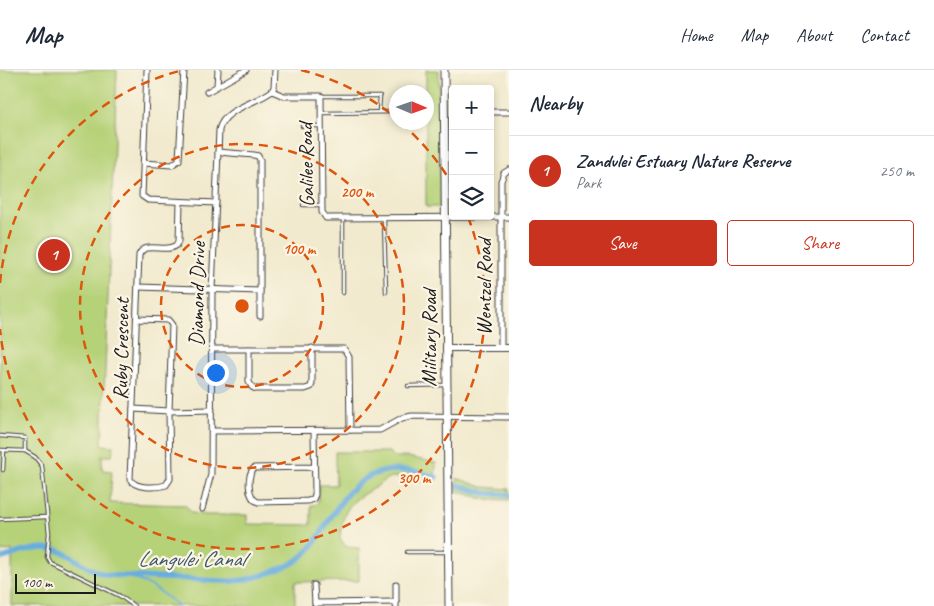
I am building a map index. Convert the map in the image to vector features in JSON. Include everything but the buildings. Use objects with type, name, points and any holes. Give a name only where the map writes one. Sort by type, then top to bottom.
[{"type":"main road","name":"Military Road","points":[[444,70],[449,606]]},
{"type":"street","points":[[147,70],[142,193],[145,199],[216,203]]},
{"type":"street","points":[[143,163],[172,165],[179,160],[184,70]]},
{"type":"street","points":[[217,86],[218,70]]},
{"type":"street","points":[[207,92],[246,70]]},
{"type":"street","points":[[272,91],[275,70]]},
{"type":"street","name":"Galilee Road","points":[[272,91],[284,96],[321,96],[322,212],[326,218],[509,217]]},
{"type":"street","name":"Diamond Drive","points":[[202,510],[212,474],[212,290],[219,130],[223,120],[229,114],[272,91]]},
{"type":"street","points":[[444,112],[449,112]]},
{"type":"street","points":[[494,112],[509,112]]},
{"type":"street","points":[[218,152],[256,155],[259,159],[260,316]]},
{"type":"street","name":"Wentzel Road","points":[[501,348],[501,181],[504,173],[509,170]]},
{"type":"street","points":[[138,287],[139,255],[142,250],[148,248],[174,248],[179,243],[180,202]]},
{"type":"street","name":"Ruby Crescent","points":[[212,410],[169,411],[133,409],[138,287],[260,291]]},
{"type":"street","points":[[133,409],[130,479],[132,484],[137,486],[166,485],[169,481],[171,322],[168,320],[136,319]]},
{"type":"street","points":[[249,349],[249,382],[252,388],[308,389],[312,384],[312,348]]},
{"type":"street","points":[[212,349],[341,348],[348,353],[350,430]]},
{"type":"street","points":[[446,348],[509,348]]},
{"type":"street","points":[[212,431],[314,431],[384,428],[402,418],[412,416],[509,417]]},
{"type":"street","points":[[314,431],[315,495],[312,500],[258,502],[251,497],[250,474],[254,468],[314,467]]},
{"type":"street","points":[[314,585],[315,604],[396,604],[396,584]]},
{"type":"lane","points":[[321,96],[380,96],[379,112]]},
{"type":"lane","points":[[321,113],[389,112]]},
{"type":"lane","points":[[302,126],[321,126]]},
{"type":"lane","points":[[303,205],[322,205]]},
{"type":"lane","points":[[343,219],[343,293]]},
{"type":"lane","points":[[384,219],[386,292]]},
{"type":"lane","points":[[408,386],[447,385]]},
{"type":"lane","points":[[0,436],[25,438],[25,451]]},
{"type":"lane","points":[[3,470],[2,450],[25,451],[35,457],[42,466],[47,517],[47,553],[51,564],[97,585],[134,606]]},
{"type":"lane","points":[[0,519],[47,517]]},
{"type":"lane","points":[[406,552],[448,552]]},
{"type":"green space","points":[[0,70],[117,70],[102,445],[113,446],[112,456],[102,456],[102,470],[112,471],[110,503],[185,505],[192,513],[247,515],[247,524],[311,525],[311,505],[315,505],[318,502],[319,485],[336,485],[335,452],[389,452],[393,457],[408,457],[436,463],[435,481],[414,482],[393,477],[349,506],[343,519],[340,538],[346,547],[359,548],[359,581],[295,582],[295,606],[12,606],[12,550],[0,552]]},
{"type":"green space","points":[[426,70],[439,70],[440,207],[426,207],[426,130],[434,130],[434,85],[426,85]]},
{"type":"green space","points":[[457,478],[482,487],[509,489],[509,500],[483,499],[457,491]]},
{"type":"waterway","name":"Langvlei Canal","points":[[0,559],[44,548],[61,551],[93,570],[108,575],[223,581],[247,579],[266,574],[295,562],[310,548],[349,492],[370,476],[394,470],[436,477]]},
{"type":"waterway","name":"Langvlei Canal","points":[[457,485],[485,493],[509,495]]},
{"type":"waterway","points":[[128,576],[153,587],[179,606]]},
{"type":"place","name":"Zandvlei Estuary Nature Reserve","points":[[54,255]]}]
